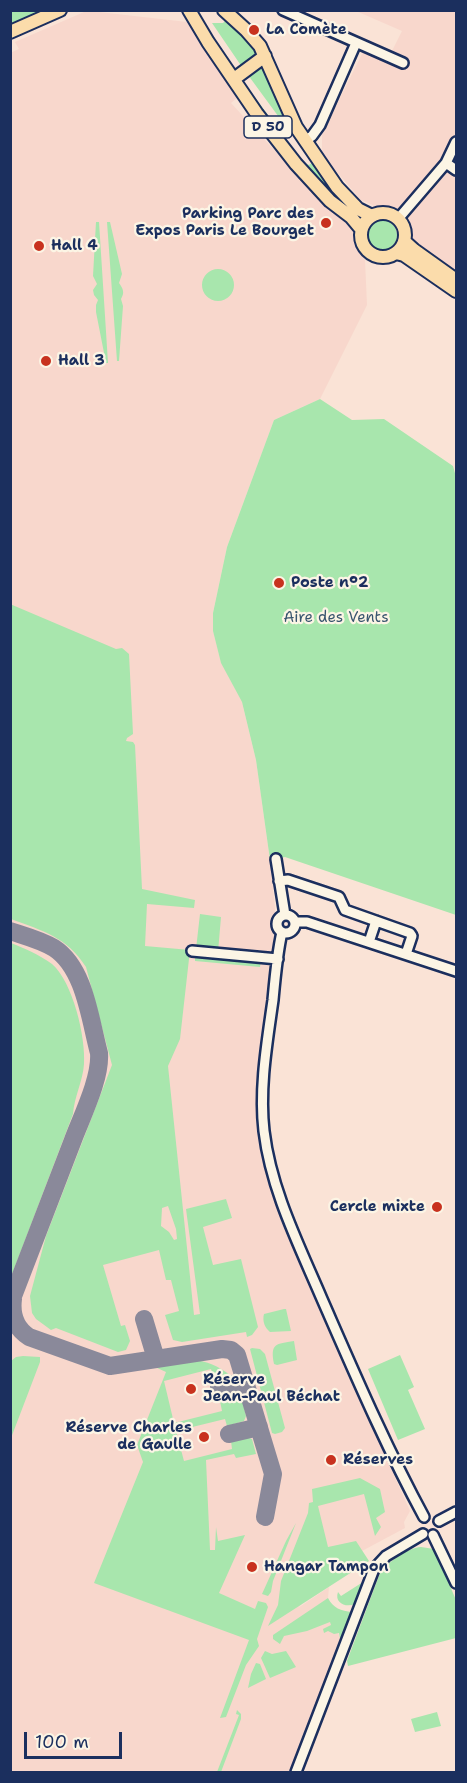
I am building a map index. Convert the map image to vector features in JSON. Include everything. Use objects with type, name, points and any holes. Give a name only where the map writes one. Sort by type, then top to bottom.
[{"type":"main road","points":[[10,32],[60,10]]},
{"type":"main road","name":"D 50","points":[[224,10],[246,30],[265,56],[287,109],[305,141],[338,187],[358,209],[372,216]]},
{"type":"main road","name":"D 50","points":[[189,11],[257,114],[296,164],[330,201],[351,217],[362,230]]},
{"type":"main road","points":[[234,79],[265,56]]},
{"type":"main road","points":[[387,213],[398,219],[404,227],[404,241],[396,253],[383,257],[368,251],[362,242],[362,230],[366,221],[372,216],[387,213]]},
{"type":"main road","points":[[404,241],[456,280]]},
{"type":"main road","points":[[396,253],[404,255],[456,291]]},
{"type":"street","points":[[283,10],[299,13],[403,63]]},
{"type":"street","points":[[305,141],[320,125],[356,42]]},
{"type":"street","points":[[398,219],[446,163],[456,142]]},
{"type":"street","points":[[446,163],[456,170]]},
{"type":"street","points":[[276,859],[285,915]]},
{"type":"street","points":[[279,881],[288,880],[339,897],[345,910],[410,933],[412,936],[406,954]]},
{"type":"street","points":[[285,915],[290,916],[295,922],[295,928],[291,932],[282,932],[278,928],[277,922],[285,915]]},
{"type":"street","points":[[369,942],[376,921]]},
{"type":"street","points":[[295,922],[307,922],[456,971]]},
{"type":"street","points":[[282,932],[264,1082],[264,1133],[272,1171],[296,1239],[334,1328],[424,1517]]},
{"type":"street","points":[[192,951],[278,959]]},
{"type":"street","points":[[439,1521],[456,1512]]},
{"type":"street","points":[[424,1517],[432,1516],[439,1521]]},
{"type":"street","points":[[423,1534],[420,1527],[424,1517]]},
{"type":"street","points":[[296,1773],[374,1569],[386,1556],[423,1534],[434,1535],[439,1531],[439,1521]]},
{"type":"street","points":[[434,1535],[456,1583]]},
{"type":"shaded area","points":[[356,11],[456,11],[456,273],[412,248],[400,217],[361,200],[322,152],[322,134],[363,52],[387,61],[402,31]]},
{"type":"shaded area","points":[[84,12],[187,22],[238,97],[231,103],[322,202],[355,229],[355,246],[365,260],[367,305],[320,399],[274,420],[227,547],[213,613],[213,631],[221,662],[242,702],[256,760],[275,908],[257,1089],[259,1133],[264,1167],[285,1229],[410,1511],[404,1522],[405,1528],[362,1551],[358,1545],[298,1608],[329,1587],[328,1598],[340,1639],[290,1772],[11,1772],[10,53],[19,49],[15,42]]},
{"type":"green space","points":[[11,10],[51,11],[11,27]]},
{"type":"green space","points":[[225,21],[255,47],[256,59],[242,67],[212,23]]},
{"type":"green space","points":[[264,64],[295,134],[292,135],[248,75]]},
{"type":"green space","points":[[242,80],[303,162],[309,165],[314,161],[332,186],[334,195],[330,195],[295,154],[241,82]]},
{"type":"green space","points":[[382,220],[388,221],[396,229],[396,241],[388,249],[382,250],[376,249],[368,241],[367,235],[368,229],[376,221]]},
{"type":"green space","points":[[96,222],[99,222],[108,363],[106,363],[96,312],[98,300],[93,290],[97,284],[93,276]]},
{"type":"green space","points":[[107,222],[110,222],[122,274],[119,283],[123,292],[121,299],[123,306],[119,361],[117,361]]},
{"type":"green space","points":[[218,269],[229,274],[234,285],[229,296],[218,301],[207,296],[202,285],[207,274]]},
{"type":"green space","name":"Aire des Vents","points":[[320,399],[352,420],[384,419],[453,466],[456,477],[456,915],[285,857],[270,860],[256,760],[242,702],[221,663],[213,631],[213,613],[227,547],[274,420]]},
{"type":"green space","points":[[10,604],[116,649],[122,648],[129,654],[133,734],[126,741],[133,742],[135,745],[142,889],[195,900],[194,908],[147,904],[145,946],[190,950],[180,1039],[168,1066],[194,1315],[200,1314],[186,1209],[226,1199],[232,1218],[203,1227],[213,1265],[241,1259],[258,1327],[252,1335],[247,1337],[246,1332],[182,1342],[173,1340],[165,1315],[179,1311],[171,1280],[166,1280],[159,1250],[103,1265],[121,1326],[125,1325],[130,1341],[126,1350],[118,1352],[56,1328],[51,1330],[36,1319],[32,1313],[30,1296],[46,1236],[112,1065],[86,967],[71,949],[53,936],[11,919]],"holes":[[[168,1206],[177,1239],[174,1240],[161,1226],[162,1208]]]},
{"type":"green space","points":[[200,914],[221,917],[218,952],[196,949]]},
{"type":"green space","points":[[11,943],[27,949],[52,964],[59,972],[77,1011],[84,1053],[83,1070],[73,1114],[11,1277]]},
{"type":"green space","points":[[195,955],[261,960],[260,967],[195,961]]},
{"type":"green space","points":[[286,1309],[291,1331],[270,1332],[264,1324],[264,1314]]},
{"type":"green space","points":[[294,1341],[297,1360],[274,1364],[274,1348]]},
{"type":"green space","points":[[250,1349],[260,1349],[265,1354],[285,1428],[282,1432],[272,1433]]},
{"type":"green space","points":[[400,1355],[414,1387],[408,1390],[425,1429],[398,1440],[368,1369]]},
{"type":"green space","points":[[23,1356],[40,1357],[40,1362],[11,1438],[11,1361]]},
{"type":"green space","points":[[193,1360],[212,1364],[230,1377],[215,1383],[211,1369],[164,1381],[174,1423],[222,1411],[219,1396],[224,1395],[223,1391],[236,1388],[240,1391],[246,1416],[244,1421],[227,1426],[225,1419],[176,1431],[184,1461],[232,1449],[231,1441],[246,1437],[252,1439],[256,1454],[236,1458],[234,1454],[206,1460],[210,1550],[215,1550],[216,1527],[218,1541],[245,1535],[219,1593],[255,1609],[258,1601],[266,1603],[268,1607],[257,1639],[259,1646],[246,1665],[226,1717],[220,1718],[249,1640],[94,1583],[143,1462],[137,1445],[166,1372],[155,1367]]},
{"type":"green space","points":[[360,1478],[380,1489],[385,1512],[376,1518],[381,1527],[375,1536],[364,1494],[318,1506],[328,1547],[356,1541],[369,1561],[268,1626],[278,1605],[281,1581],[308,1513],[309,1503],[313,1502],[312,1489]]},
{"type":"green space","points":[[296,1523],[273,1581],[271,1592],[268,1596],[262,1594],[286,1541]]},
{"type":"green space","points":[[421,1547],[434,1549],[456,1600],[456,1638],[348,1666],[347,1661],[380,1573],[398,1556]]},
{"type":"green space","points":[[363,1582],[355,1604],[348,1605],[339,1602],[338,1592],[341,1596]]},
{"type":"green space","points":[[328,1598],[338,1608],[352,1612],[340,1639],[339,1633],[334,1634],[328,1631],[324,1633],[323,1629],[331,1625],[330,1622],[307,1631],[284,1636],[280,1644],[273,1639],[273,1635]]},
{"type":"green space","points":[[265,1651],[272,1654],[286,1651],[296,1667],[270,1678],[261,1658]]},
{"type":"green space","points":[[256,1663],[260,1664],[266,1679],[248,1688],[251,1674]]},
{"type":"green space","points":[[237,1710],[241,1714],[241,1719],[221,1772],[217,1772],[239,1715],[236,1714]]},
{"type":"green space","points":[[437,1712],[441,1726],[415,1732],[411,1719]]},
{"type":"taxiway","points":[[10,931],[54,948],[73,968],[85,996],[99,1053],[97,1074],[90,1097],[10,1304]]},
{"type":"taxiway","points":[[13,1299],[15,1321],[20,1330],[29,1337],[110,1366],[222,1349],[231,1350],[237,1355],[273,1474],[265,1517]]},
{"type":"taxiway","points":[[144,1319],[156,1359]]},
{"type":"taxiway","points":[[219,1388],[245,1381]]},
{"type":"taxiway","points":[[229,1434],[259,1427]]},
{"type":"place","name":"La Comète","points":[[254,30]]},
{"type":"place","name":"Parking Parc des Expos Paris Le Bourget","points":[[326,223]]},
{"type":"place","name":"Hall 4","points":[[39,246]]},
{"type":"place","name":"Hall 3","points":[[46,361]]},
{"type":"place","name":"Poste n°2","points":[[279,583]]},
{"type":"place","name":"Cercle mixte","points":[[437,1207]]},
{"type":"place","name":"Réserve Jean-Paul Béchat","points":[[191,1389]]},
{"type":"place","name":"Réserve Charles de Gaulle","points":[[204,1437]]},
{"type":"place","name":"Réserves","points":[[331,1460]]},
{"type":"place","name":"Hangar Tampon","points":[[252,1567]]}]
